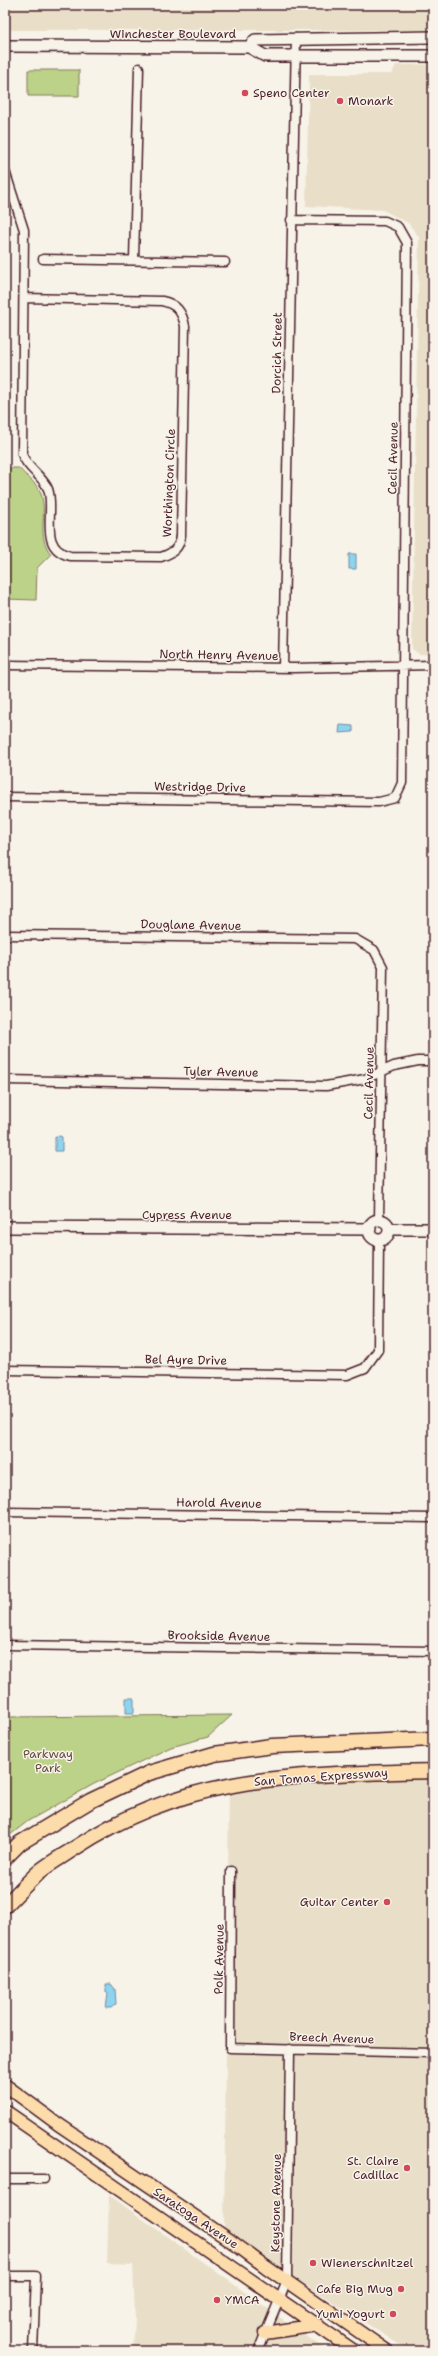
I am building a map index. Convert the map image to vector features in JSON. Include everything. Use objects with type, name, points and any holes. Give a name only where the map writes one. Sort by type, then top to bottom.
[{"type":"highway","points":[[5,1858],[20,1843],[90,1801],[149,1773],[199,1758],[272,1746],[433,1739]]},
{"type":"highway","name":"San Tomas Expressway","points":[[5,1906],[40,1871],[104,1828],[160,1803],[220,1786],[272,1778],[433,1771]]},
{"type":"highway","points":[[390,1772],[433,1775]]},
{"type":"main road","name":"Winchester Boulevard","points":[[5,46],[249,47],[255,40],[296,38],[433,37]]},
{"type":"main road","points":[[249,47],[265,56],[433,56]]},
{"type":"main road","points":[[379,1220],[387,1223],[390,1229],[388,1236],[379,1240],[373,1238],[370,1229],[372,1224],[379,1220]]},
{"type":"main road","name":"Cypress Avenue","points":[[5,1227],[370,1229]]},
{"type":"main road","points":[[390,1229],[433,1229]]},
{"type":"main road","name":"Saratoga Avenue","points":[[5,2085],[58,2124],[387,2351]]},
{"type":"main road","name":"Saratoga Avenue","points":[[6,2115],[280,2298],[354,2351]]},
{"type":"main road","points":[[265,2333],[318,2325]]},
{"type":"street","name":"Dorcich Street","points":[[284,668],[291,220],[296,38]]},
{"type":"street","points":[[134,260],[139,68]]},
{"type":"street","name":"Worthington Circle","points":[[5,172],[24,230],[22,454],[27,466],[42,480],[48,490],[50,537],[52,544],[60,552],[70,556],[161,557],[170,554],[181,542],[185,326],[183,317],[178,308],[171,303],[162,301],[24,298]]},
{"type":"street","name":"Cecil Avenue","points":[[291,220],[385,221],[398,227],[407,243],[401,666],[402,783],[395,798]]},
{"type":"street","points":[[44,259],[224,262]]},
{"type":"street","name":"North Henry Avenue","points":[[5,665],[365,668],[433,665]]},
{"type":"street","name":"Westridge Drive","points":[[5,797],[379,802],[395,798]]},
{"type":"street","name":"Douglane Avenue","points":[[5,935],[355,939],[374,950]]},
{"type":"street","name":"Cecil Avenue","points":[[374,950],[383,967],[379,1220]]},
{"type":"street","name":"Tyler Avenue","points":[[5,1080],[326,1086],[346,1084],[381,1073],[394,1066],[418,1061],[433,1061]]},
{"type":"street","name":"Bel Ayre Drive","points":[[5,1370],[347,1374],[366,1368],[378,1350],[379,1240]]},
{"type":"street","name":"Harold Avenue","points":[[5,1512],[433,1518]]},
{"type":"street","name":"Brookside Avenue","points":[[5,1645],[433,1651]]},
{"type":"street","name":"Polk Avenue","points":[[230,2048],[231,1871]]},
{"type":"street","name":"Breech Avenue","points":[[230,2048],[433,2053]]},
{"type":"street","name":"Keystone Avenue","points":[[258,2351],[287,2281],[290,2049]]},
{"type":"street","points":[[5,2179],[44,2179]]},
{"type":"street","points":[[5,2276],[36,2276],[33,2351]]},
{"type":"shaded area","points":[[8,5],[433,5],[433,30],[7,30]]},
{"type":"shaded area","points":[[433,64],[433,654],[419,654],[412,649],[419,237],[408,223],[383,210],[306,206],[309,74],[392,74],[396,65]]},
{"type":"shaded area","points":[[433,1775],[433,2351],[409,2351],[224,2232],[229,1784]]},
{"type":"shaded area","points":[[109,2195],[327,2351],[133,2351],[135,2319],[133,2265],[107,2264]]},
{"type":"green space","points":[[28,70],[79,70],[79,96],[28,96]]},
{"type":"green space","points":[[5,468],[19,468],[39,490],[43,502],[44,540],[51,554],[37,568],[36,600],[5,599]]},
{"type":"green space","name":"Parkway Park","points":[[232,1715],[208,1737],[171,1747],[94,1784],[28,1821],[5,1839],[6,1717]]},
{"type":"water","points":[[349,554],[356,554],[356,569],[349,569]]},
{"type":"water","points":[[340,725],[353,726],[353,732],[339,733]]},
{"type":"water","points":[[55,1137],[62,1137],[62,1151],[55,1151]]},
{"type":"water","points":[[126,1698],[134,1698],[134,1713],[126,1713]]},
{"type":"water","points":[[106,1984],[111,1984],[115,1989],[116,2004],[111,2008],[106,2008],[108,1994],[106,1992]]},
{"type":"place","name":"Speno Center","points":[[245,93]]},
{"type":"place","name":"Monark","points":[[340,101]]},
{"type":"place","name":"Guitar Center","points":[[387,1902]]},
{"type":"place","name":"St. Claire Cadillac","points":[[407,2168]]},
{"type":"place","name":"Wienerschnitzel","points":[[313,2263]]},
{"type":"place","name":"Cafe Big Mug","points":[[401,2289]]},
{"type":"place","name":"YMCA","points":[[217,2300]]},
{"type":"place","name":"Yumi Yogurt","points":[[393,2314]]}]
